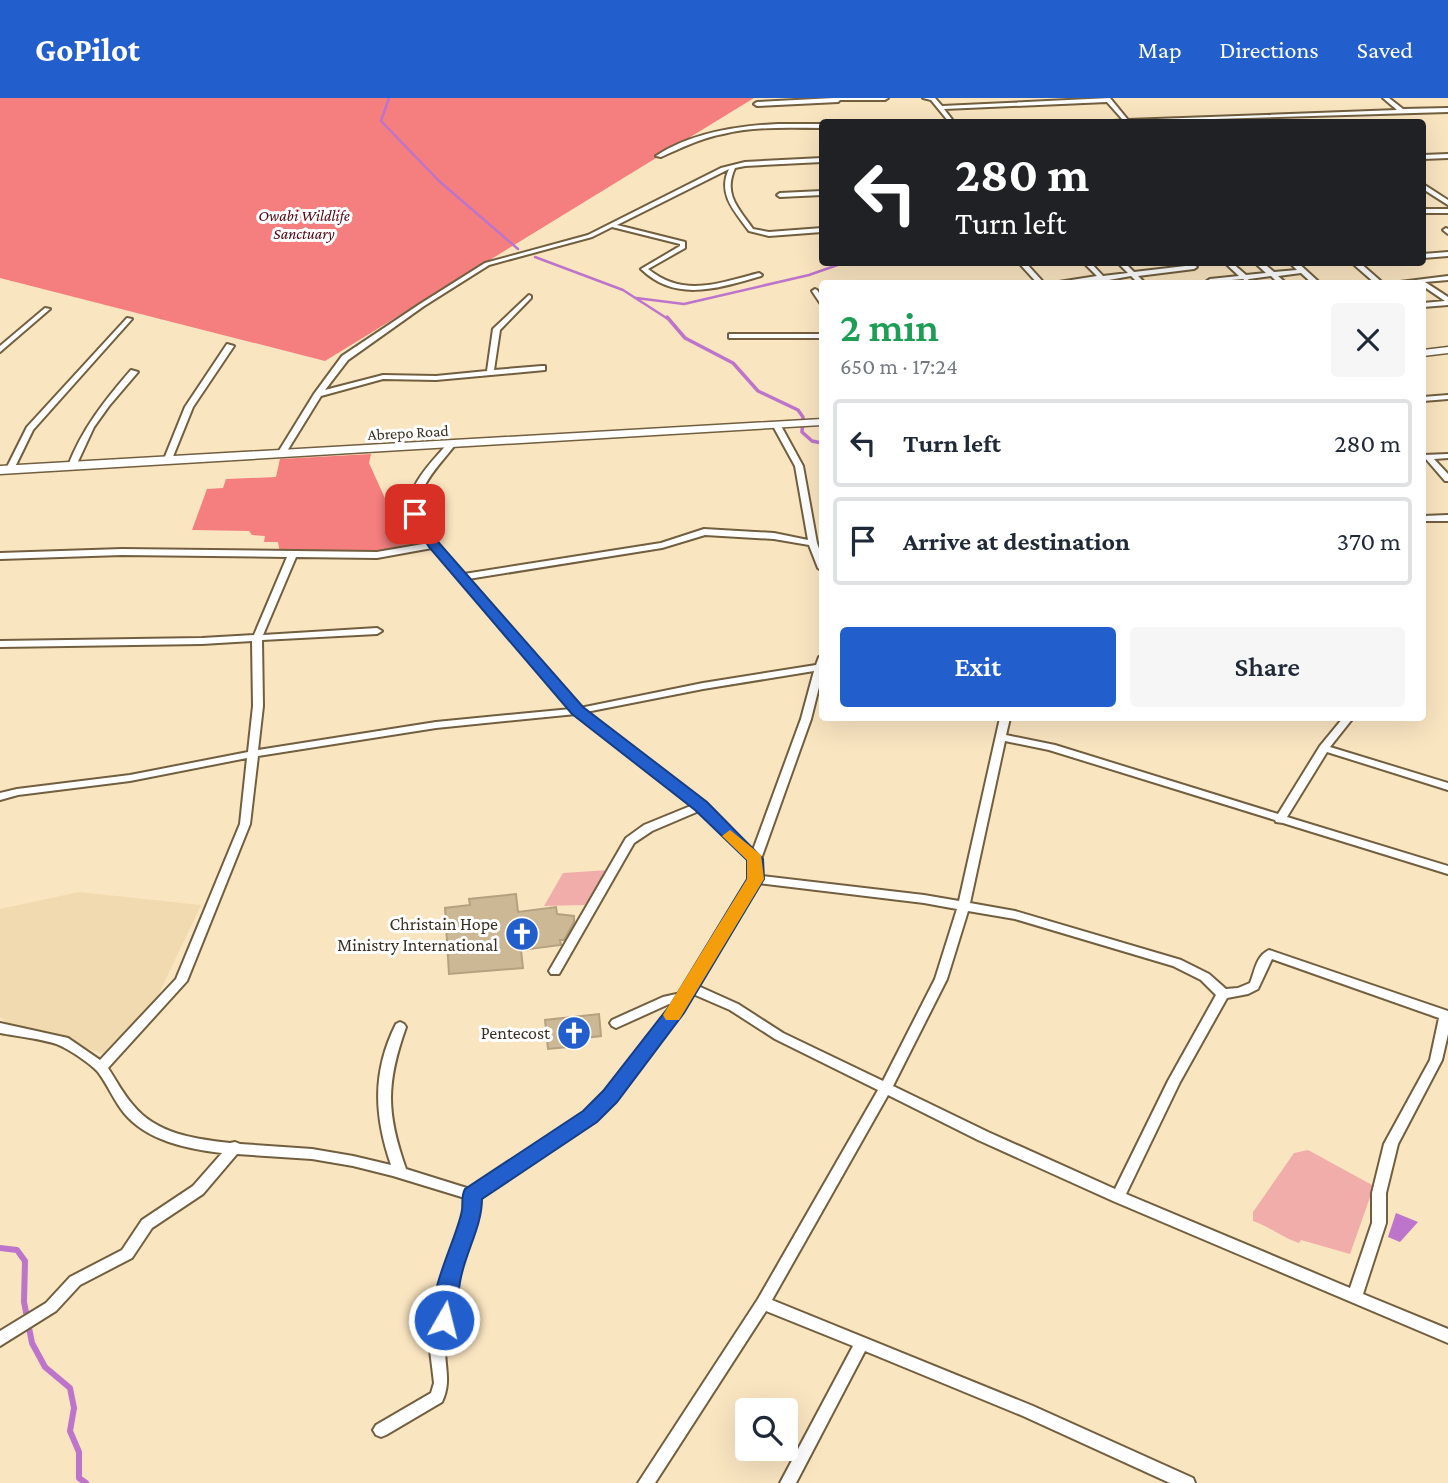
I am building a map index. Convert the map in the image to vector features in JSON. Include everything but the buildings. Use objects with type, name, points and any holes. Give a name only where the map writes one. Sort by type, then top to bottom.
[{"type":"main road","points":[[1426,354],[1448,350]]},
{"type":"main road","name":"Abrepo Road","points":[[5,469],[819,422]]},
{"type":"street","points":[[757,104],[885,98]]},
{"type":"street","points":[[926,98],[933,98],[949,119]]},
{"type":"street","points":[[1386,98],[1402,111]]},
{"type":"street","points":[[941,108],[1018,101],[1107,99],[1124,119]]},
{"type":"street","points":[[1212,119],[1448,110]]},
{"type":"street","points":[[1359,119],[1364,112]]},
{"type":"street","points":[[660,156],[695,138],[734,127],[819,126]]},
{"type":"street","points":[[1426,157],[1448,156]]},
{"type":"street","points":[[281,454],[318,394],[354,352],[472,273],[512,256],[590,236],[733,167],[779,160],[819,160]]},
{"type":"street","points":[[733,167],[725,179],[727,197],[751,230],[769,234],[819,230]]},
{"type":"street","points":[[1426,188],[1448,203]]},
{"type":"street","points":[[780,195],[819,193]]},
{"type":"street","points":[[1426,211],[1448,211]]},
{"type":"street","points":[[610,225],[683,243],[683,247],[644,269],[674,287],[700,289],[759,275]]},
{"type":"street","points":[[1426,256],[1448,254]]},
{"type":"street","points":[[1025,266],[1038,280]]},
{"type":"street","points":[[1090,266],[1103,280]]},
{"type":"street","points":[[1124,266],[1139,280]]},
{"type":"street","points":[[1108,280],[1184,266]]},
{"type":"street","points":[[1192,266],[1209,280]]},
{"type":"street","points":[[1231,266],[1244,278]]},
{"type":"street","points":[[1262,266],[1279,280]]},
{"type":"street","points":[[1297,266],[1313,280]]},
{"type":"street","points":[[1359,266],[1376,280]]},
{"type":"street","points":[[1228,280],[1303,271]]},
{"type":"street","points":[[1426,280],[1448,278]]},
{"type":"street","points":[[1426,286],[1448,301]]},
{"type":"street","points":[[815,291],[819,297]]},
{"type":"street","points":[[490,373],[497,329],[529,297]]},
{"type":"street","points":[[1426,305],[1448,301]]},
{"type":"street","points":[[0,350],[47,309]]},
{"type":"street","points":[[5,469],[30,429],[128,319]]},
{"type":"street","points":[[732,336],[819,337]]},
{"type":"street","points":[[168,459],[189,407],[230,346]]},
{"type":"street","points":[[318,394],[383,377],[436,378],[542,368]]},
{"type":"street","points":[[72,466],[80,441],[97,414],[134,372]]},
{"type":"street","points":[[1426,399],[1448,397]]},
{"type":"street","points":[[461,577],[662,545],[704,532],[774,536],[817,547],[799,466],[777,426]]},
{"type":"street","points":[[452,445],[422,481],[415,501],[415,514],[433,545],[578,710],[701,806],[755,859]]},
{"type":"street","points":[[1426,457],[1448,456]]},
{"type":"street","points":[[1426,458],[1448,479]]},
{"type":"street","points":[[1426,519],[1448,518]]},
{"type":"street","points":[[0,556],[122,552],[377,555],[433,545]]},
{"type":"street","points":[[101,1067],[181,981],[245,824],[258,706],[257,639],[292,556]]},
{"type":"street","points":[[0,644],[257,639],[377,631]]},
{"type":"street","points":[[0,797],[17,792],[130,778],[253,754],[436,725],[578,710],[819,666]]},
{"type":"street","points":[[472,1195],[590,1116],[610,1096],[687,992],[755,879],[755,859],[819,674]]},
{"type":"street","points":[[646,1483],[763,1303],[887,1086],[942,979],[964,905],[1005,721]]},
{"type":"street","points":[[1280,820],[1324,748],[1346,721]]},
{"type":"street","points":[[1003,737],[1051,747],[1448,870]]},
{"type":"street","points":[[1324,748],[1448,787]]},
{"type":"street","points":[[0,790],[17,792]]},
{"type":"street","points":[[555,971],[608,884],[630,841],[648,828],[701,806]]},
{"type":"street","points":[[755,879],[964,905],[1015,915],[1166,960],[1205,976],[1223,994],[1245,993],[1256,985],[1269,954],[1447,1016],[1436,1060],[1391,1143],[1379,1193],[1379,1223],[1355,1296]]},
{"type":"street","points":[[616,1023],[687,992],[734,1007],[779,1036],[887,1086],[983,1136],[1118,1198],[1448,1336]]},
{"type":"street","points":[[1118,1198],[1174,1081],[1223,994]]},
{"type":"street","points":[[400,1027],[384,1070],[382,1108],[387,1135],[400,1171]]},
{"type":"street","points":[[0,1028],[64,1041],[101,1067],[124,1105],[148,1127],[182,1142],[313,1154],[400,1171],[472,1195]]},
{"type":"street","points":[[0,1339],[40,1314],[75,1281],[127,1254],[147,1224],[198,1190],[235,1147]]},
{"type":"street","points":[[381,1430],[437,1397],[441,1383],[438,1350],[450,1275],[472,1211],[472,1195]]},
{"type":"street","points":[[763,1303],[1028,1411],[1187,1483]]},
{"type":"street","points":[[788,1483],[861,1345]]},
{"type":"shaded area","points":[[609,870],[585,905],[544,906],[563,873]]},
{"type":"shaded area","points":[[79,892],[201,905],[155,1002],[108,1055],[9,1025],[0,1017],[0,909]]},
{"type":"shaded area","points":[[1308,1150],[1374,1186],[1350,1254],[1301,1240],[1299,1243],[1253,1221],[1253,1212],[1294,1153]]},
{"type":"shaded area","points":[[1396,1213],[1418,1222],[1400,1242],[1388,1237]]},
{"type":"green space","name":"Owabi Wildlife Sanctuary","points":[[0,98],[754,98],[325,361],[0,278]]},
{"type":"green space","points":[[371,454],[369,463],[388,505],[394,505],[414,546],[375,551],[280,553],[278,542],[264,542],[265,536],[252,535],[249,531],[192,530],[207,489],[223,488],[226,479],[276,477],[280,459]]},
{"type":"waterway","points":[[389,98],[381,121],[439,181],[518,249]]},
{"type":"waterway","points":[[535,257],[623,290],[668,319]]},
{"type":"waterway","points":[[636,298],[684,304],[809,275],[835,266]]},
{"type":"waterway","points":[[667,317],[685,338],[733,363],[758,391],[798,410],[803,417],[802,432],[812,441],[819,442]]},
{"type":"waterway","points":[[0,1248],[17,1250],[25,1261],[24,1302],[32,1343],[45,1367],[70,1388],[74,1408],[70,1431],[79,1452],[79,1478],[86,1483]]},
{"type":"slow traffic","points":[[672,1015],[755,879],[755,859],[730,836]]},
{"type":"place","name":"Christain Hope Ministry International","points":[[522,934]]},
{"type":"place","name":"Pentecost","points":[[574,1033]]},
{"type":"route","points":[[415,514],[433,545],[578,710],[701,806],[755,859],[755,879],[678,1009],[610,1096],[590,1116],[472,1195],[472,1211],[450,1275],[444,1320]]}]
